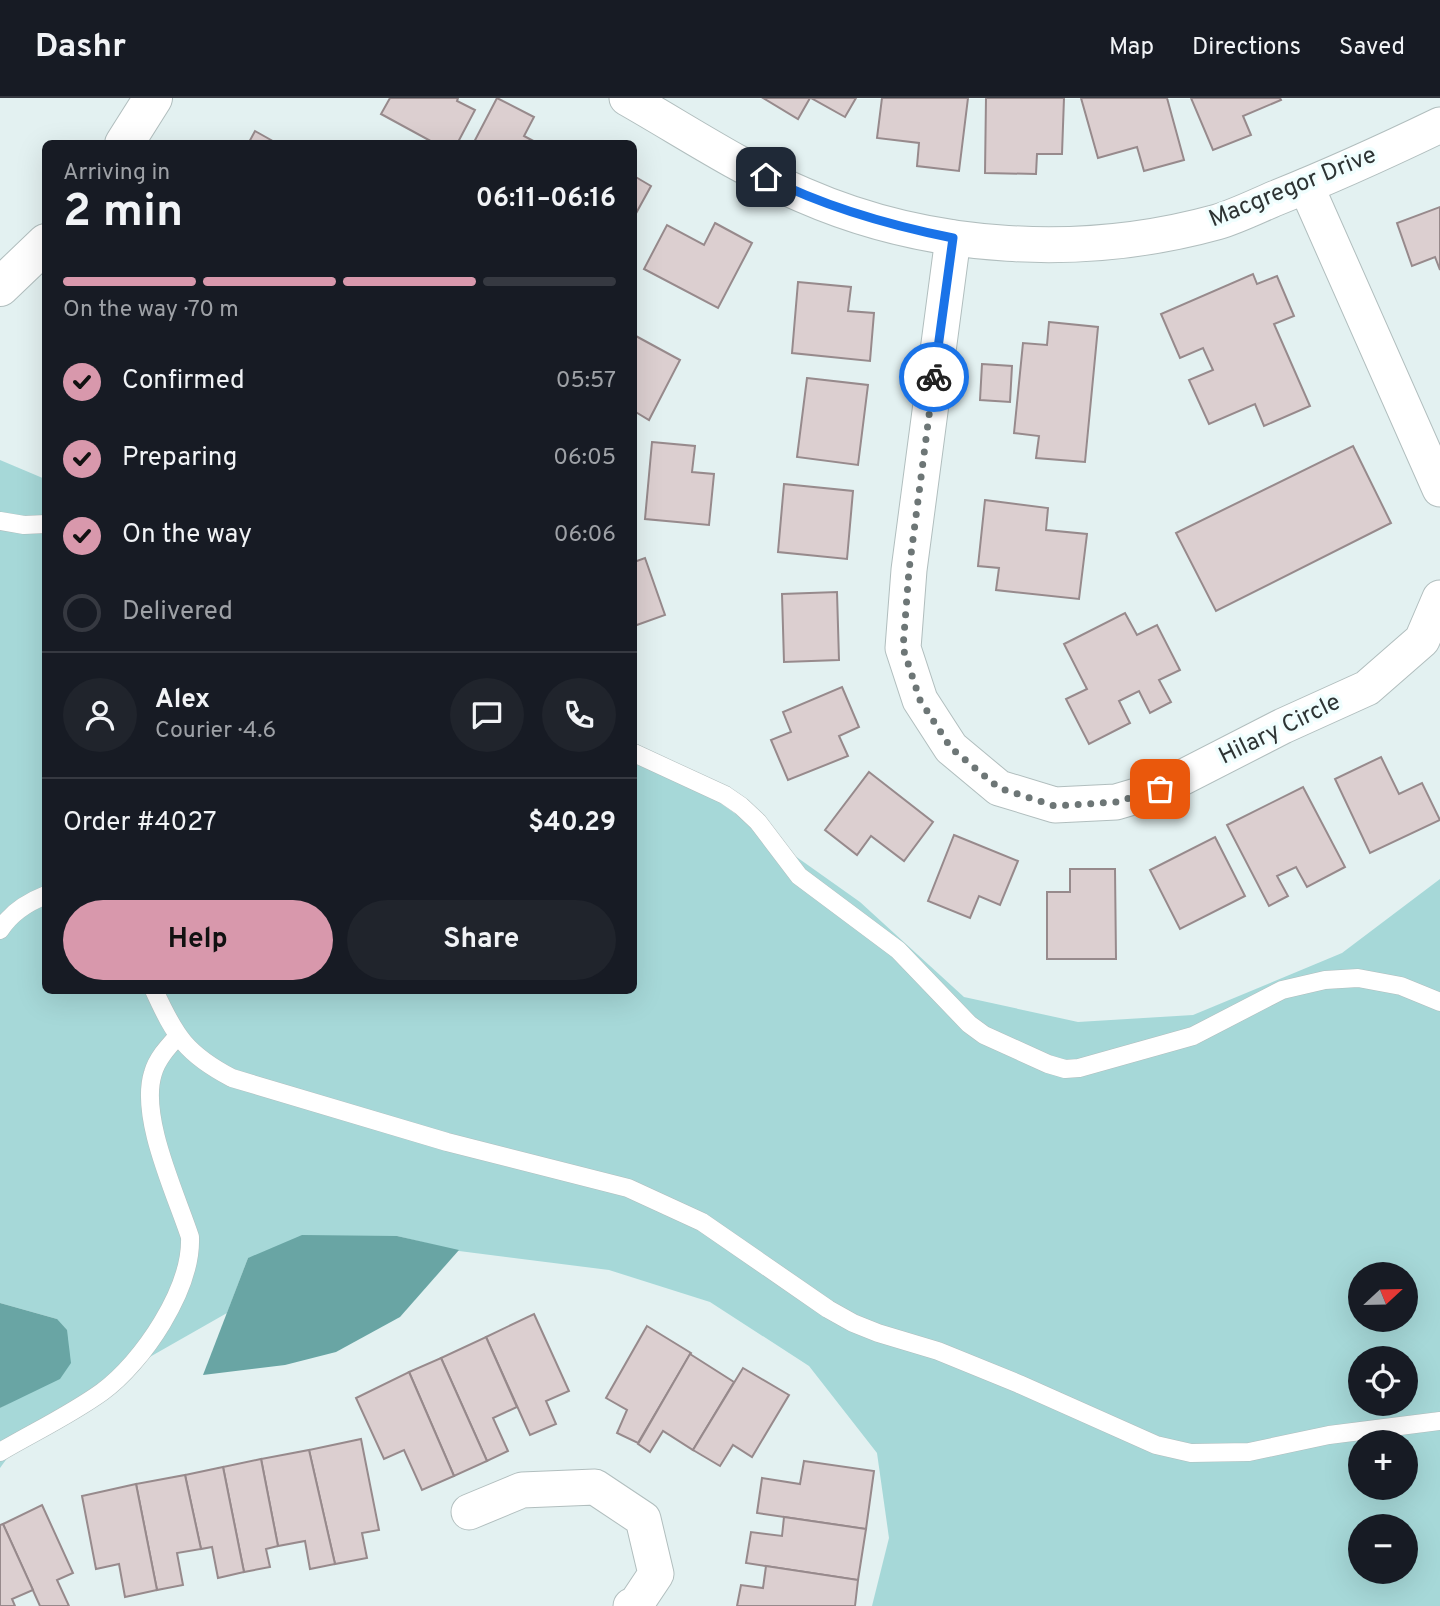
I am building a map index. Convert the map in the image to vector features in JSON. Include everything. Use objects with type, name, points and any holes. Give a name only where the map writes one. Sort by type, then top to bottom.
[{"type":"street","points":[[127,140],[153,98]]},
{"type":"street","name":"Macgregor Drive","points":[[627,98],[748,168],[804,196],[911,230],[953,238],[1042,245],[1112,242],[1157,236],[1219,221],[1306,186],[1440,125]]},
{"type":"street","points":[[1306,186],[1440,489]]},
{"type":"street","name":"Hilary Circle","points":[[953,238],[909,570],[903,648],[920,700],[951,748],[999,788],[1055,806],[1116,802],[1160,789],[1283,726],[1367,688],[1422,640],[1440,598]]},
{"type":"street","points":[[0,287],[42,247]]},
{"type":"street","points":[[470,1512],[522,1490],[594,1487],[643,1519],[656,1574],[632,1606]]},
{"type":"lane","points":[[0,522],[42,524]]},
{"type":"lane","points":[[637,754],[725,795],[741,806],[758,822],[799,876],[898,950],[969,1024],[984,1035],[1048,1064],[1065,1069],[1079,1068],[1193,1036],[1282,990],[1325,980],[1358,978],[1401,986],[1440,1002]]},
{"type":"lane","points":[[0,930],[6,921],[33,900],[42,897]]},
{"type":"lane","points":[[156,994],[177,1037],[212,1068],[232,1078],[447,1142],[638,1192],[702,1222],[828,1309],[853,1323],[938,1351],[1156,1445],[1191,1453],[1249,1452],[1329,1434],[1440,1422]]},
{"type":"lane","points":[[0,1452],[84,1405],[105,1390],[131,1365],[148,1342],[169,1309],[185,1276],[191,1253],[190,1237],[156,1138],[150,1093],[158,1060],[177,1037]]},
{"type":"shaded area","points":[[0,460],[42,478],[42,994],[637,994],[637,756],[692,783],[860,902],[964,997],[1078,1022],[1193,1015],[1342,953],[1440,879],[1440,1606],[872,1606],[889,1538],[877,1453],[809,1366],[710,1302],[609,1270],[459,1251],[397,1236],[248,1258],[227,1313],[32,1424],[0,1468],[0,1408],[27,1393],[57,1319],[0,1303]]},
{"type":"shaded area","points":[[302,1235],[397,1236],[459,1250],[400,1317],[336,1352],[285,1365],[203,1375],[248,1258]]},
{"type":"shaded area","points":[[0,1303],[57,1319],[67,1330],[71,1363],[60,1379],[0,1408]]},
{"type":"building","points":[[390,98],[458,98],[457,101],[475,110],[459,140],[429,140],[381,114]]},
{"type":"building","points":[[497,98],[534,117],[524,136],[532,140],[475,140]]},
{"type":"building","points":[[763,98],[810,98],[798,119]]},
{"type":"building","points":[[811,98],[856,98],[845,117]]},
{"type":"building","points":[[882,98],[968,98],[959,171],[917,166],[919,143],[877,138]]},
{"type":"building","points":[[986,98],[1064,98],[1062,154],[1037,154],[1036,174],[985,173]]},
{"type":"building","points":[[1081,98],[1167,98],[1184,160],[1144,171],[1137,147],[1098,158]]},
{"type":"building","points":[[1191,98],[1281,100],[1243,116],[1251,135],[1213,150]]},
{"type":"building","points":[[255,131],[271,140],[250,140]]},
{"type":"building","points":[[637,178],[651,186],[637,212]]},
{"type":"building","points":[[1440,207],[1440,270],[1435,257],[1412,266],[1397,223]]},
{"type":"building","points":[[715,223],[752,243],[718,308],[644,269],[667,225],[704,245]]},
{"type":"building","points":[[1253,274],[1257,284],[1277,276],[1294,316],[1274,324],[1310,406],[1264,426],[1255,404],[1209,424],[1189,380],[1213,370],[1203,348],[1180,358],[1161,314]]},
{"type":"building","points":[[798,282],[851,287],[848,311],[874,313],[870,361],[792,353]]},
{"type":"building","points":[[1049,322],[1098,327],[1085,462],[1036,458],[1039,436],[1014,433],[1023,343],[1047,345]]},
{"type":"building","points":[[637,337],[680,360],[649,420],[637,413]]},
{"type":"building","points":[[982,364],[1012,366],[1010,402],[980,400]]},
{"type":"building","points":[[807,378],[868,385],[858,465],[797,457]]},
{"type":"building","points":[[652,442],[695,446],[692,472],[714,474],[709,525],[645,519]]},
{"type":"building","points":[[1353,446],[1391,523],[1216,611],[1176,533]]},
{"type":"building","points":[[784,484],[853,491],[847,559],[778,552]]},
{"type":"building","points":[[985,500],[1048,508],[1046,530],[1087,534],[1079,599],[996,590],[999,568],[978,566]]},
{"type":"building","points":[[645,558],[665,615],[637,625],[637,561]]},
{"type":"building","points":[[837,592],[839,660],[784,662],[782,594]]},
{"type":"building","points":[[1125,613],[1137,635],[1157,625],[1180,670],[1159,680],[1171,702],[1150,713],[1139,691],[1119,701],[1130,723],[1089,744],[1066,699],[1087,689],[1064,644]]},
{"type":"building","points":[[842,687],[859,727],[839,736],[848,756],[788,780],[771,740],[791,732],[783,712]]},
{"type":"building","points":[[1381,757],[1399,794],[1422,783],[1440,820],[1370,853],[1335,779]]},
{"type":"building","points":[[869,772],[933,822],[904,861],[871,836],[857,855],[825,830]]},
{"type":"building","points":[[1303,787],[1345,867],[1307,887],[1296,867],[1277,876],[1288,896],[1269,906],[1227,825]]},
{"type":"building","points":[[954,835],[1018,861],[1000,905],[979,896],[970,918],[928,901]]},
{"type":"building","points":[[1215,837],[1245,896],[1180,929],[1150,870]]},
{"type":"building","points":[[1070,869],[1115,869],[1116,959],[1047,959],[1047,892],[1070,892]]},
{"type":"building","points":[[534,1314],[569,1391],[546,1401],[556,1424],[530,1435],[486,1337]]},
{"type":"building","points":[[647,1326],[691,1353],[638,1443],[617,1433],[627,1410],[606,1398]]},
{"type":"building","points":[[486,1337],[517,1407],[493,1418],[508,1451],[487,1461],[441,1358]]},
{"type":"building","points":[[690,1354],[734,1382],[693,1450],[663,1431],[650,1452],[638,1444]]},
{"type":"building","points":[[441,1358],[487,1461],[454,1476],[409,1372]]},
{"type":"building","points":[[743,1368],[789,1395],[752,1457],[733,1445],[720,1466],[693,1450]]},
{"type":"building","points":[[409,1372],[454,1476],[422,1490],[404,1450],[384,1459],[356,1398]]},
{"type":"building","points":[[361,1439],[379,1530],[362,1533],[367,1558],[335,1564],[309,1450]]},
{"type":"building","points":[[309,1450],[335,1564],[310,1569],[305,1541],[278,1546],[261,1459]]},
{"type":"building","points":[[261,1459],[278,1546],[266,1549],[270,1567],[244,1572],[223,1467]]},
{"type":"building","points":[[804,1461],[874,1471],[866,1529],[757,1513],[762,1478],[800,1484]]},
{"type":"building","points":[[223,1467],[244,1572],[218,1578],[212,1547],[201,1549],[185,1475]]},
{"type":"building","points":[[185,1475],[201,1549],[177,1553],[183,1585],[157,1590],[136,1484]]},
{"type":"building","points":[[136,1484],[157,1590],[125,1597],[119,1564],[96,1569],[82,1496]]},
{"type":"building","points":[[42,1505],[73,1573],[57,1580],[69,1606],[40,1606],[3,1524]]},
{"type":"building","points":[[784,1517],[866,1529],[858,1580],[746,1563],[751,1532],[782,1536]]},
{"type":"building","points":[[3,1524],[33,1590],[12,1599],[15,1606],[0,1606],[0,1525]]},
{"type":"building","points":[[766,1566],[858,1580],[855,1606],[737,1606],[741,1585],[763,1588]]},
{"type":"way so far","points":[[934,377],[909,570],[903,648],[920,700],[951,748],[999,788],[1055,806],[1116,802],[1160,789]]},
{"type":"route","points":[[766,177],[804,196],[856,214],[911,230],[953,238],[934,377]]}]
